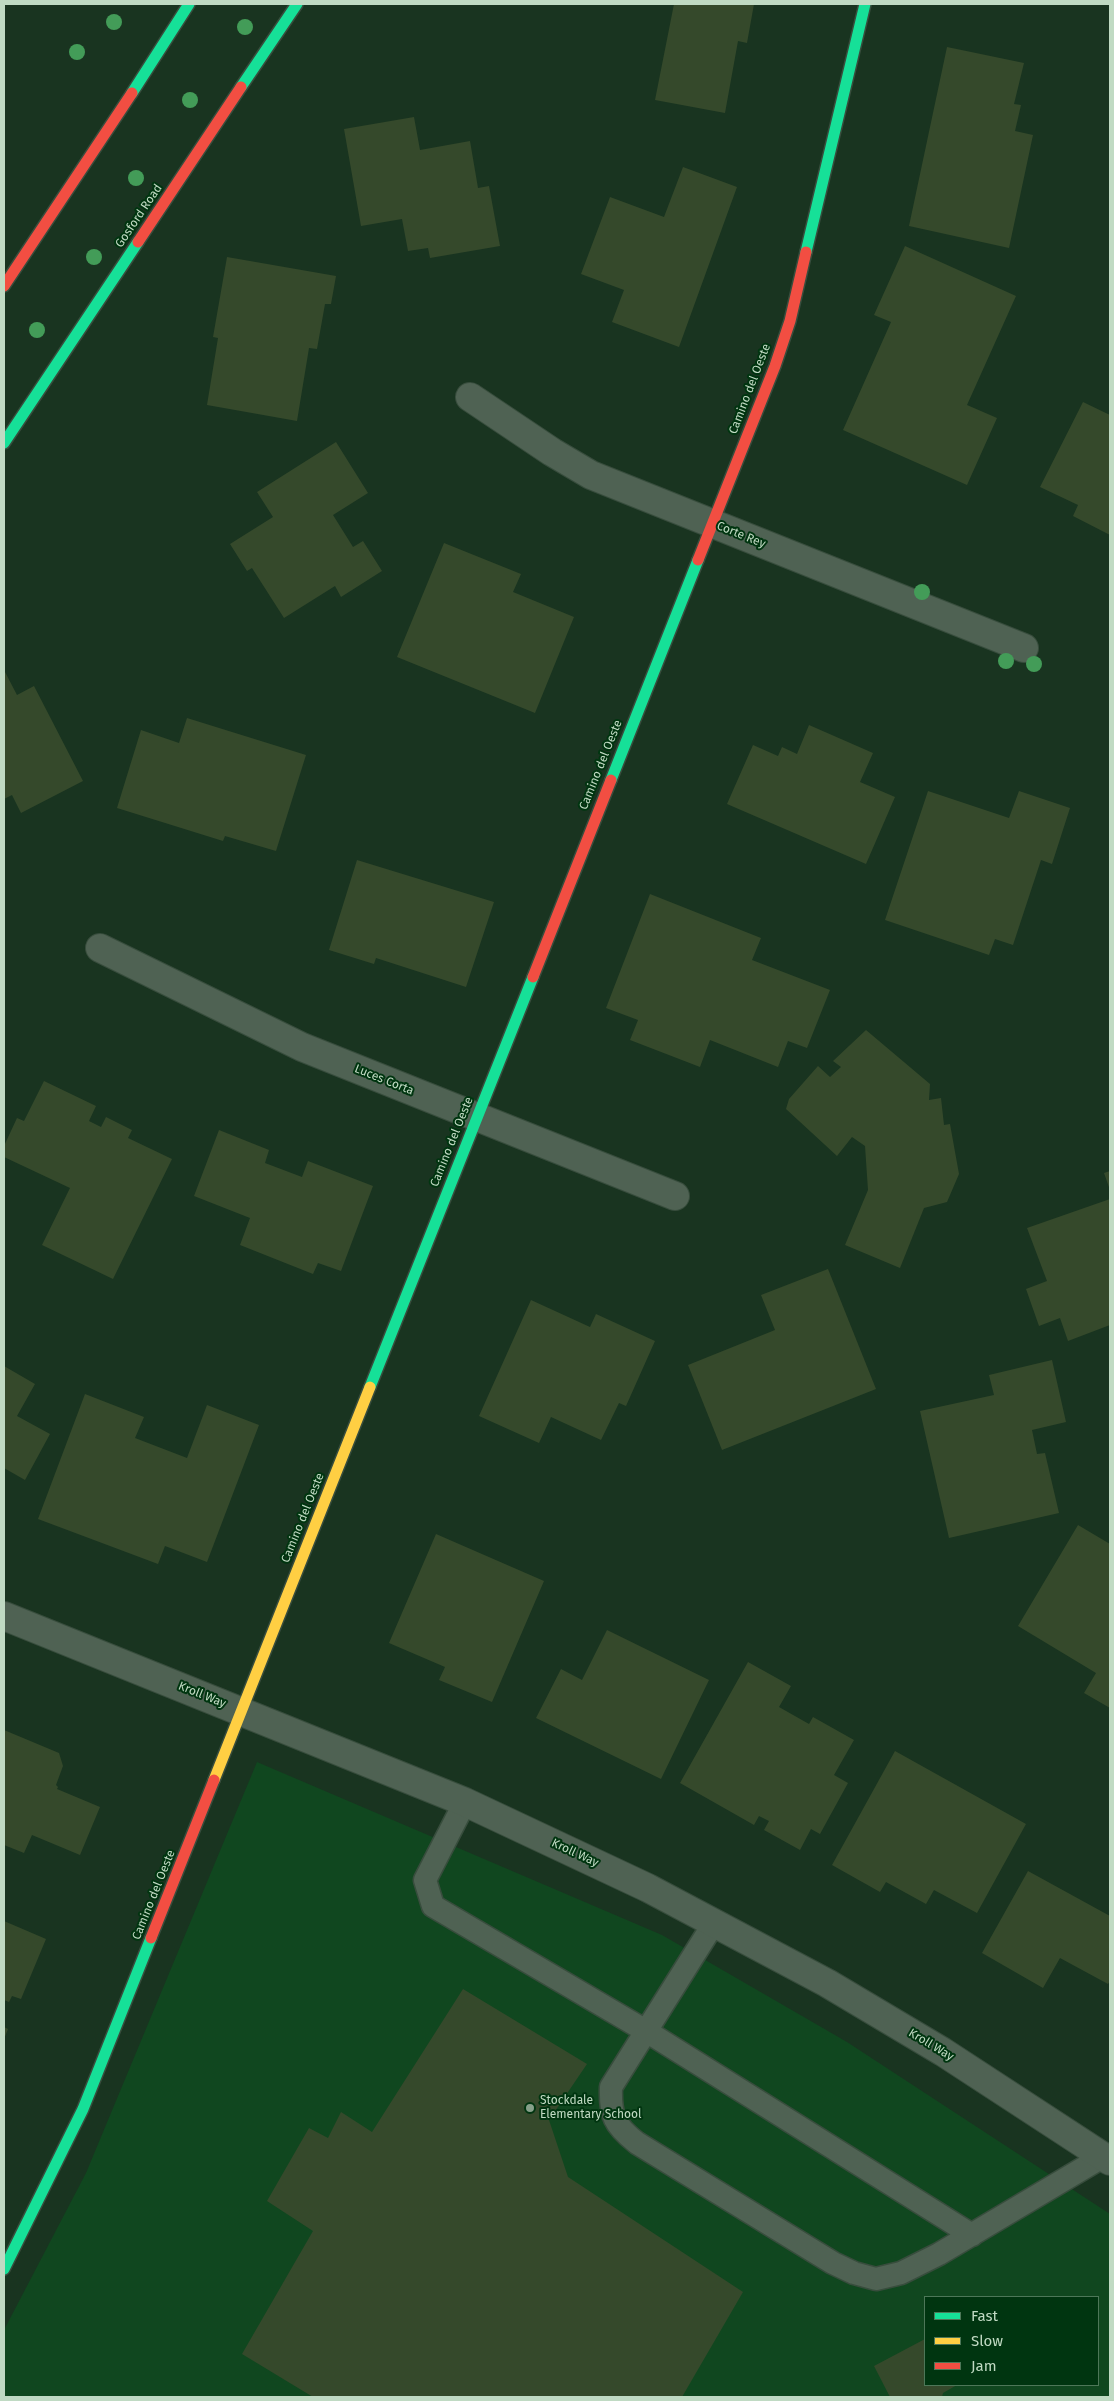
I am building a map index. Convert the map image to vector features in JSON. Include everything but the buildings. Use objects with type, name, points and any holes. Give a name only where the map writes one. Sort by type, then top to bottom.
[{"type":"street","points":[[4,286],[189,4]]},
{"type":"street","name":"Gosford Road","points":[[4,443],[297,4]]},
{"type":"street","name":"Camino del Oeste","points":[[4,2269],[83,2109],[712,524],[790,321],[865,4]]},
{"type":"street","name":"Corte Rey","points":[[470,397],[552,452],[591,475],[1024,648]]},
{"type":"street","name":"Luces Corta","points":[[100,948],[302,1046],[477,1118],[675,1196]]},
{"type":"street","name":"Kroll Way","points":[[4,1616],[242,1710],[465,1802],[648,1888],[827,1983],[943,2052],[1107,2158]]},
{"type":"lane","points":[[465,1802],[425,1880],[433,1906],[646,2031],[972,2235]]},
{"type":"lane","points":[[714,1923],[611,2087],[610,2108],[620,2129],[637,2143],[833,2263],[854,2273],[876,2279],[901,2273],[1107,2158]]},
{"type":"shaded area","name":"Stockdale Elementary School","points":[[257,1762],[662,1935],[847,2042],[1110,2214],[1110,2397],[4,2397],[4,2330],[86,2173]]},
{"type":"traffic: fast","points":[[132,93],[189,4]]},
{"type":"traffic: fast","points":[[241,87],[297,4]]},
{"type":"traffic: fast","points":[[806,252],[865,4]]},
{"type":"traffic: fast","points":[[4,443],[138,242]]},
{"type":"traffic: fast","points":[[611,780],[698,560]]},
{"type":"traffic: fast","points":[[370,1387],[533,977]]},
{"type":"traffic: fast","points":[[4,2269],[83,2109],[151,1938]]},
{"type":"traffic: slow","points":[[214,1780],[370,1387]]},
{"type":"traffic: jam","points":[[138,242],[241,87]]},
{"type":"traffic: jam","points":[[4,286],[132,93]]},
{"type":"traffic: jam","points":[[698,560],[775,366],[790,321],[806,252]]},
{"type":"traffic: jam","points":[[533,977],[611,780]]},
{"type":"traffic: jam","points":[[151,1938],[214,1780]]},
{"type":"place","name":"Stockdale Elementary School","points":[[530,2108]]}]
